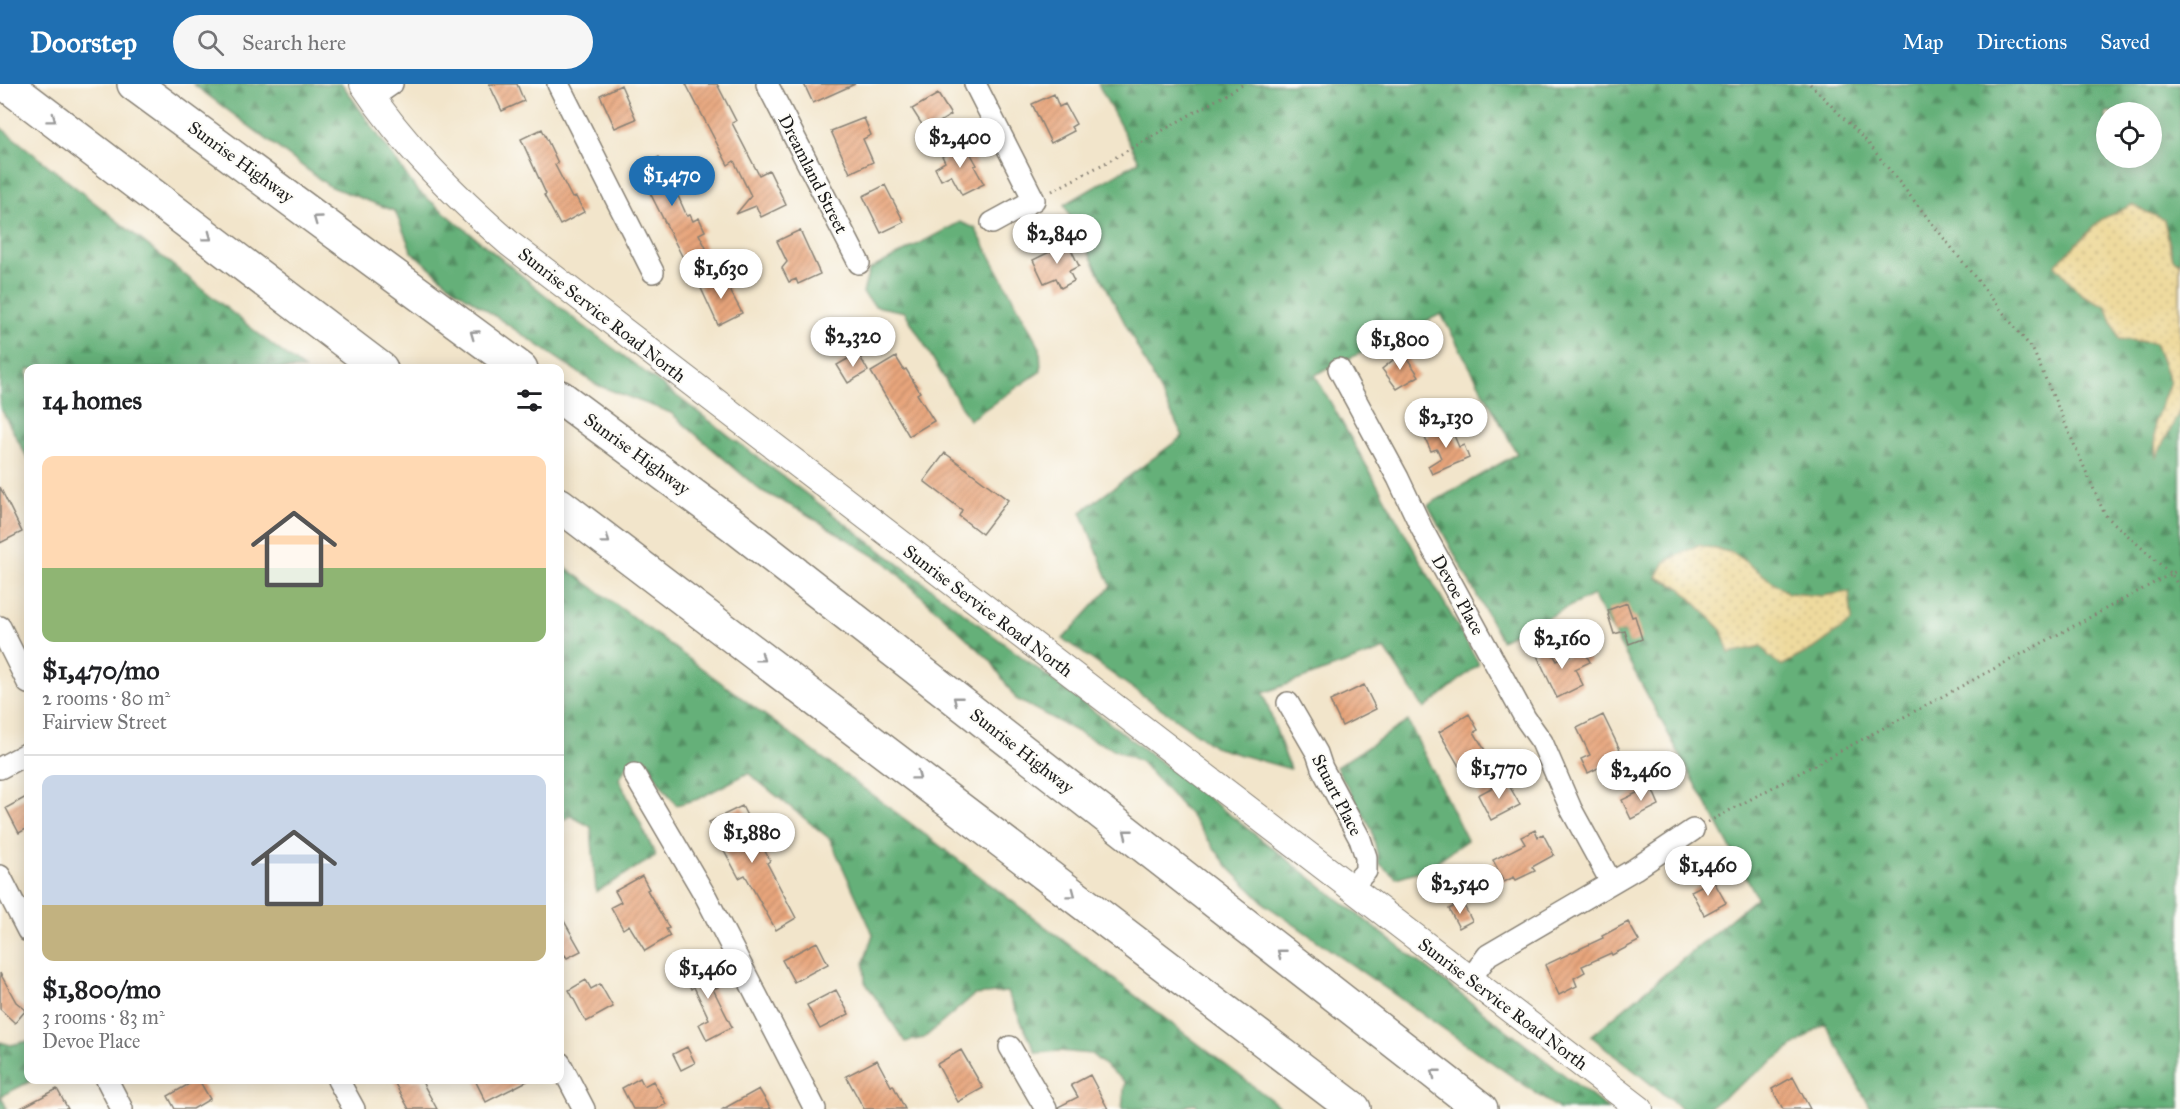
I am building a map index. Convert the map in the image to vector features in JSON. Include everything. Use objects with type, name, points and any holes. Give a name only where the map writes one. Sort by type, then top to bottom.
[{"type":"highway","points":[[6,84],[374,364]]},
{"type":"highway","name":"Sunrise Highway","points":[[134,84],[514,364]]},
{"type":"highway","name":"Sunrise Highway","points":[[564,400],[742,532],[1481,1109]]},
{"type":"highway","points":[[564,508],[1354,1109]]},
{"type":"street","points":[[558,84],[653,272]]},
{"type":"street","name":"Dreamland Street","points":[[767,84],[859,263]]},
{"type":"street","points":[[975,84],[1034,200],[992,223]]},
{"type":"street","name":"Sunrise Service Road North","points":[[376,89],[393,126],[438,178],[510,244],[1640,1109]]},
{"type":"street","name":"Devoe Place","points":[[1338,369],[1525,718],[1542,742],[1571,809],[1611,882]]},
{"type":"street","points":[[0,627],[24,675]]},
{"type":"street","name":"Stuart Place","points":[[1287,703],[1317,753],[1322,768],[1360,839],[1366,857],[1366,871],[1350,888]]},
{"type":"street","points":[[0,768],[24,755]]},
{"type":"street","points":[[634,774],[706,897],[815,1109]]},
{"type":"street","points":[[1470,979],[1488,955],[1693,830]]},
{"type":"street","points":[[0,876],[24,923]]},
{"type":"street","points":[[1010,1047],[1046,1109]]},
{"type":"street","points":[[564,1072],[584,1109]]},
{"type":"street","points":[[109,1084],[122,1109]]},
{"type":"street","points":[[340,1084],[354,1109]]},
{"type":"path","points":[[1034,200],[1109,161],[1244,84]]},
{"type":"path","points":[[1810,84],[1868,143],[2033,351],[2105,515],[2171,574],[2180,588]]},
{"type":"path","points":[[1693,830],[2180,569]]},
{"type":"green space","points":[[193,84],[342,84],[416,189],[572,317],[1190,784],[1608,1109],[1559,1109],[1266,905],[1228,867],[1191,816],[1140,761],[1089,738],[1016,699],[991,661],[886,563],[803,512],[760,490],[671,413],[597,385],[455,289],[412,252],[395,211],[329,186]]},
{"type":"green space","points":[[1098,84],[2180,84],[2180,263],[2173,259],[2164,220],[2081,294],[2106,306],[2119,339],[2155,343],[2170,382],[2154,424],[2156,456],[2180,410],[2180,1109],[1871,1109],[1825,1023],[1707,1109],[1682,1109],[1591,1036],[1757,897],[1593,595],[1501,640],[1428,505],[1517,454],[1441,314],[1315,375],[1479,664],[1424,709],[1385,649],[1263,693],[1290,769],[1217,748],[1063,639],[1111,586],[1081,512],[1183,436],[1064,205],[1139,161]],"holes":[[[1733,553],[1788,593],[1822,596],[1849,592],[1769,656],[1762,646],[1729,653],[1721,629],[1681,588],[1657,578]]]},
{"type":"green space","points":[[0,127],[297,364],[24,364],[24,452],[0,407]]},
{"type":"green space","points":[[960,222],[975,228],[1040,348],[1041,371],[969,420],[905,312],[875,306],[863,293],[869,270]]},
{"type":"green space","points":[[564,566],[914,826],[1283,1109],[1200,1109],[1195,1103],[1181,1109],[1122,1109],[1125,1082],[1091,1054],[1059,1051],[1036,1053],[1007,992],[974,995],[924,1038],[905,1042],[865,982],[864,962],[873,934],[830,839],[748,773],[698,799],[676,805],[644,761],[626,767],[619,779],[656,856],[596,892],[591,827],[571,816],[564,819]]},
{"type":"green space","points":[[1408,721],[1467,840],[1426,869],[1396,878],[1379,863],[1372,830],[1336,767]]},
{"type":"green space","points":[[0,1042],[11,1045],[24,1042],[25,1084],[1,1096],[7,1109],[0,1109]]},
{"type":"sand","points":[[2132,205],[2164,220],[2173,259],[2180,263],[2180,410],[2156,457],[2154,424],[2170,382],[2155,343],[2119,339],[2106,306],[2081,294],[2055,265],[2102,219]]},
{"type":"sand","points":[[1698,545],[1733,553],[1788,593],[1822,596],[1849,592],[1852,621],[1816,647],[1781,666],[1769,656],[1762,646],[1729,653],[1721,629],[1681,588],[1657,577],[1665,562]]},
{"type":"building","points":[[489,84],[517,84],[524,101],[502,111]]},
{"type":"building","points":[[686,84],[717,84],[736,121],[732,123],[759,175],[769,170],[786,205],[761,217],[756,206],[736,214],[751,196],[734,161],[728,165]]},
{"type":"building","points":[[804,84],[855,84],[813,103]]},
{"type":"building","points":[[621,85],[636,119],[615,128],[600,95]]},
{"type":"building","points":[[938,94],[951,115],[926,131],[912,109]]},
{"type":"building","points":[[1054,94],[1059,107],[1065,104],[1076,124],[1071,127],[1074,131],[1051,143],[1032,104]]},
{"type":"building","points":[[864,118],[871,135],[863,139],[873,162],[850,173],[831,131]]},
{"type":"building","points":[[542,129],[558,163],[555,165],[572,198],[576,197],[584,212],[560,225],[544,195],[546,194],[521,139]]},
{"type":"building","points":[[964,142],[977,165],[974,166],[984,184],[962,195],[951,175],[941,180],[935,168],[945,162],[942,156],[947,154],[946,152]]},
{"type":"building","points":[[659,157],[662,164],[670,160],[676,173],[669,176],[687,216],[690,215],[693,221],[699,218],[705,231],[699,234],[706,248],[684,260],[637,167]]},
{"type":"building","points":[[885,185],[904,222],[881,233],[863,196]]},
{"type":"building","points":[[800,230],[820,274],[798,284],[796,279],[789,282],[782,268],[787,262],[777,241]]},
{"type":"building","points":[[1068,243],[1079,266],[1069,271],[1074,281],[1061,288],[1056,278],[1044,283],[1033,260]]},
{"type":"building","points":[[722,275],[742,313],[718,325],[700,286]]},
{"type":"building","points":[[1403,352],[1419,376],[1397,389],[1382,369]]},
{"type":"building","points":[[858,353],[868,371],[848,383],[837,365]]},
{"type":"building","points":[[896,357],[920,392],[917,394],[934,421],[909,436],[871,372]]},
{"type":"building","points":[[1449,424],[1459,447],[1464,445],[1469,458],[1432,474],[1428,466],[1441,458],[1437,449],[1431,451],[1425,438]]},
{"type":"building","points":[[945,453],[1008,500],[982,534],[959,516],[962,510],[924,481]]},
{"type":"building","points":[[0,487],[22,532],[0,543]]},
{"type":"building","points":[[1627,603],[1632,617],[1635,616],[1642,639],[1629,644],[1625,631],[1614,634],[1608,615],[1608,610]]},
{"type":"building","points":[[1547,644],[1557,661],[1583,649],[1590,662],[1575,669],[1583,685],[1557,698],[1535,651]]},
{"type":"building","points":[[1364,685],[1376,709],[1342,726],[1330,701]]},
{"type":"building","points":[[1469,714],[1478,730],[1474,732],[1486,752],[1460,768],[1439,732]]},
{"type":"building","points":[[1603,715],[1623,756],[1588,773],[1581,759],[1590,755],[1577,728]]},
{"type":"building","points":[[1506,780],[1520,805],[1491,820],[1478,795]]},
{"type":"building","points":[[1651,786],[1659,805],[1631,819],[1622,800]]},
{"type":"building","points":[[24,798],[24,830],[19,833],[6,808]]},
{"type":"building","points":[[742,806],[770,861],[767,863],[796,918],[776,930],[745,875],[739,878],[709,822]]},
{"type":"building","points":[[1535,830],[1538,837],[1543,834],[1554,855],[1532,867],[1535,871],[1516,880],[1514,877],[1504,882],[1493,860],[1525,844],[1521,837]]},
{"type":"building","points":[[642,876],[649,889],[647,890],[669,928],[666,929],[670,936],[645,951],[629,925],[623,929],[611,907],[621,902],[615,891]]},
{"type":"building","points":[[1713,880],[1726,903],[1704,915],[1691,891]]},
{"type":"building","points":[[1462,902],[1472,921],[1459,928],[1449,909]]},
{"type":"building","points":[[564,921],[581,951],[567,958]]},
{"type":"building","points":[[1628,922],[1639,941],[1612,955],[1611,953],[1582,966],[1585,972],[1574,978],[1577,986],[1559,995],[1545,965],[1603,938],[1602,936]]},
{"type":"building","points":[[817,942],[828,964],[794,982],[782,960]]},
{"type":"building","points":[[706,961],[718,987],[713,989],[732,1027],[707,1040],[699,1024],[709,1019],[694,987],[691,989],[683,971]]},
{"type":"building","points":[[0,973],[16,1002],[24,1008],[24,1012],[15,1023],[0,1009]]},
{"type":"building","points":[[586,980],[591,989],[600,984],[613,1007],[586,1022],[569,990]]},
{"type":"building","points":[[836,990],[849,1014],[820,1029],[807,1005]]},
{"type":"building","points":[[687,1047],[695,1063],[681,1070],[673,1054]]},
{"type":"building","points":[[961,1050],[983,1088],[958,1102],[937,1064]]},
{"type":"building","points":[[877,1060],[905,1109],[864,1109],[846,1076]]},
{"type":"building","points":[[1090,1075],[1108,1109],[1059,1109],[1058,1107],[1078,1097],[1071,1085]]},
{"type":"building","points":[[1793,1077],[1810,1109],[1783,1109],[1772,1089]]},
{"type":"building","points":[[640,1078],[644,1086],[653,1081],[666,1104],[657,1109],[633,1109],[622,1088]]},
{"type":"building","points":[[189,1084],[201,1084],[210,1099],[193,1109],[175,1109],[168,1096]]},
{"type":"building","points":[[395,1084],[423,1084],[437,1109],[409,1109]]},
{"type":"building","points":[[477,1084],[521,1084],[486,1102]]},
{"type":"building","points":[[57,1089],[68,1109],[19,1109]]},
{"type":"building","points":[[759,1089],[771,1109],[723,1109]]}]
